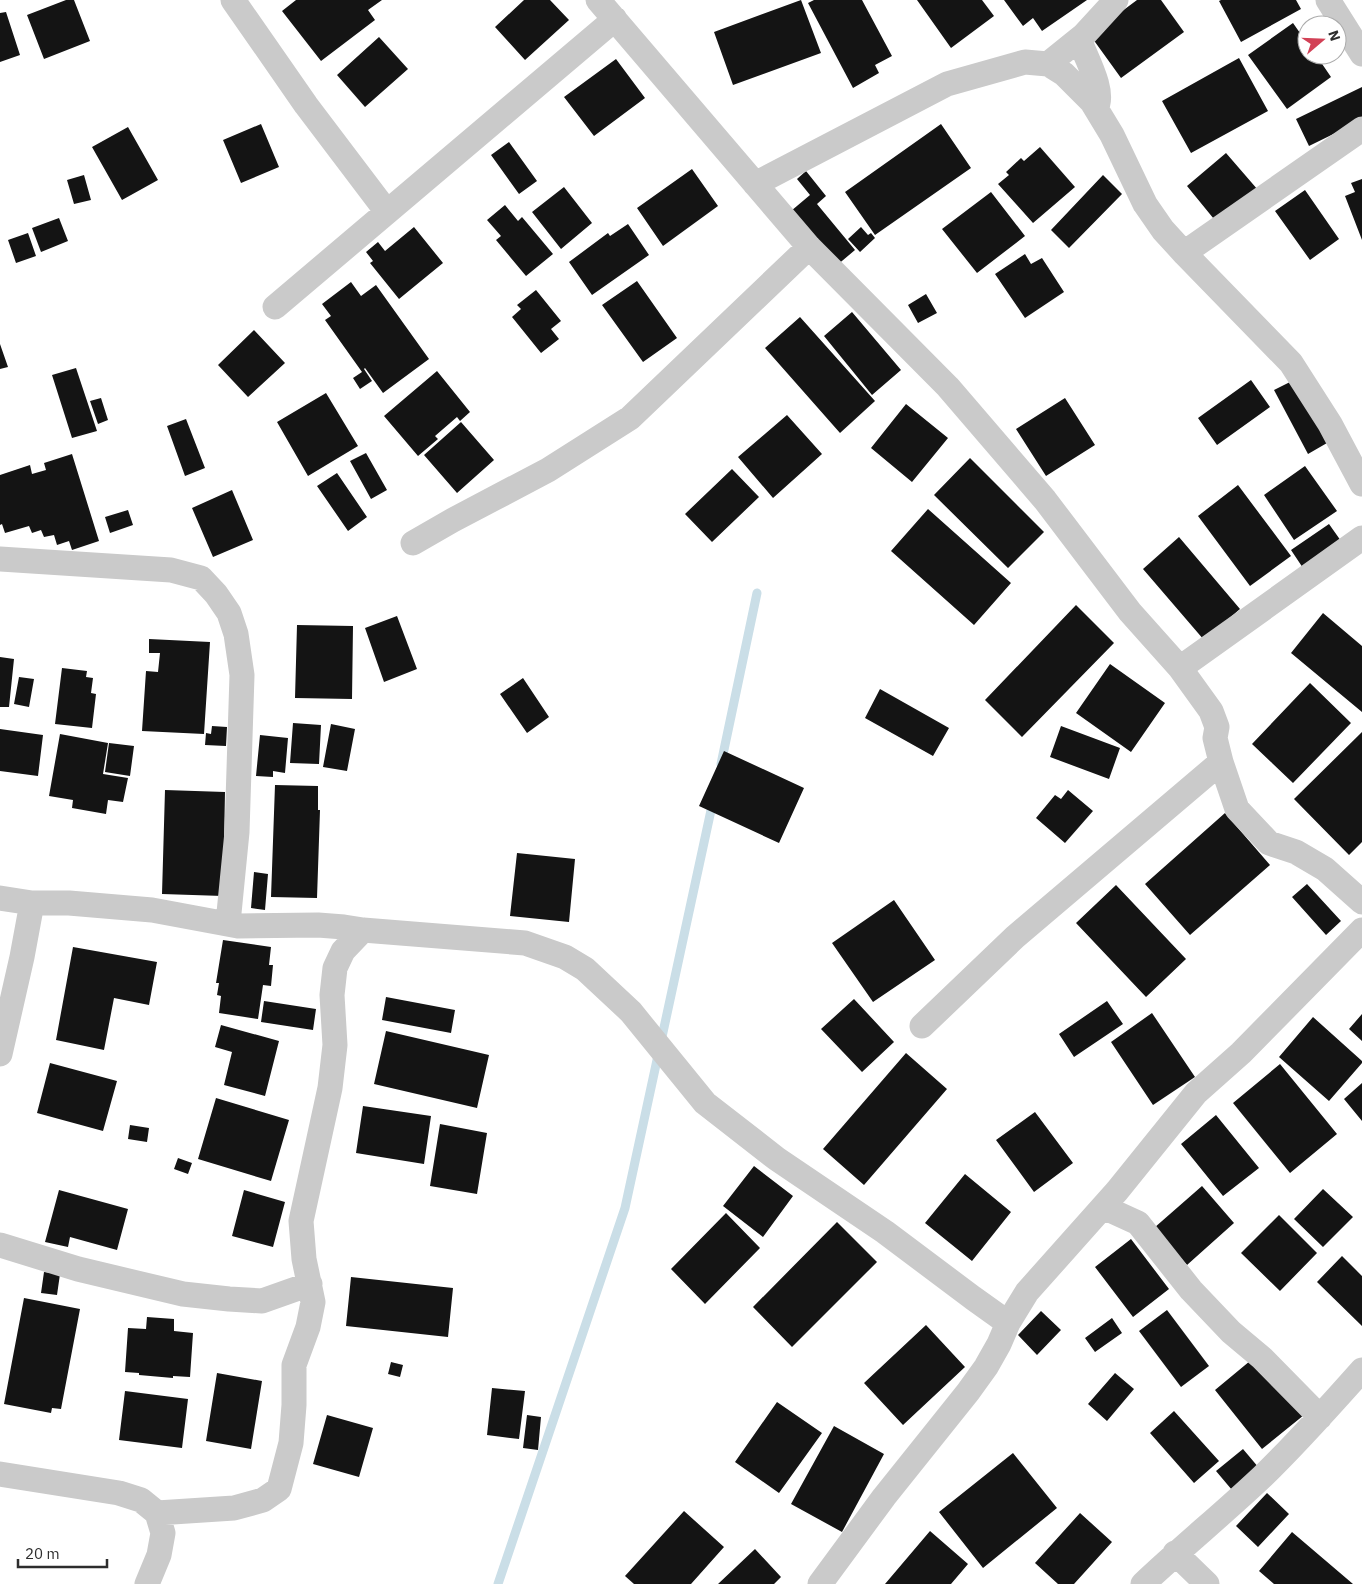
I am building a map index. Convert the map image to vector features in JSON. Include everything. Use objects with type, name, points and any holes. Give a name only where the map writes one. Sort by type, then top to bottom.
[{"type":"street","points":[[233,0],[306,105],[387,212]]},
{"type":"street","points":[[598,0],[810,247],[948,387],[1045,500],[1130,612],[1180,668],[1211,711],[1217,727],[1215,738],[1221,762],[1236,809],[1269,843],[1296,852],[1358,890]]},
{"type":"street","points":[[1048,64],[1079,39],[1116,0]]},
{"type":"street","points":[[1328,0],[1362,54]]},
{"type":"street","points":[[275,308],[615,19]]},
{"type":"street","points":[[1079,39],[1099,88],[1099,103],[1096,108]]},
{"type":"street","points":[[756,184],[947,84],[1025,62],[1048,64],[1064,74],[1092,102],[1112,135],[1145,204],[1163,230],[1291,363],[1330,424],[1362,484]]},
{"type":"street","points":[[1184,253],[1362,129]]},
{"type":"street","points":[[413,543],[548,470],[630,418],[810,247]]},
{"type":"street","points":[[1180,668],[1362,538]]},
{"type":"street","points":[[0,559],[171,570],[201,578],[216,594],[229,614],[236,634],[242,675],[237,832],[228,923]]},
{"type":"street","points":[[922,1026],[1015,937],[1221,762]]},
{"type":"street","points":[[0,898],[32,903],[69,903],[152,910],[238,926],[326,926],[525,943],[565,957],[585,969],[631,1012],[704,1102],[777,1159],[885,1232],[1008,1323]]},
{"type":"street","points":[[0,1054],[32,903]]},
{"type":"street","points":[[0,1474],[119,1494],[141,1500],[158,1512],[234,1508],[263,1500],[279,1489],[291,1443],[294,1365],[308,1327],[313,1302],[304,1259],[302,1221],[330,1088],[335,1045],[332,995],[335,968],[343,951],[363,930]]},
{"type":"street","points":[[820,1584],[884,1497],[986,1367],[1008,1323],[1027,1292],[1131,1175],[1196,1093],[1241,1053],[1362,930]]},
{"type":"street","points":[[1131,1175],[1138,1223]]},
{"type":"street","points":[[1103,1207],[1138,1223],[1198,1297],[1231,1332],[1262,1358],[1320,1417]]},
{"type":"street","points":[[0,1245],[78,1269],[183,1294],[262,1301],[310,1284]]},
{"type":"street","points":[[1143,1584],[1175,1553],[1262,1477],[1362,1370]]},
{"type":"street","points":[[147,1584],[159,1555],[163,1534],[158,1512]]},
{"type":"street","points":[[1175,1553],[1207,1584]]},
{"type":"building","points":[[66,0],[74,0],[90,41],[44,59],[27,15]]},
{"type":"building","points":[[296,0],[382,0],[368,10],[375,20],[321,61],[282,11]]},
{"type":"building","points":[[524,0],[550,0],[569,20],[525,60],[495,27]]},
{"type":"building","points":[[801,0],[821,53],[733,85],[714,32]]},
{"type":"building","points":[[814,0],[862,0],[892,56],[875,65],[879,73],[853,88],[808,3]]},
{"type":"building","points":[[917,0],[982,0],[994,16],[951,48]]},
{"type":"building","points":[[1004,0],[1087,0],[1042,31],[1033,18],[1023,26]]},
{"type":"building","points":[[1137,0],[1161,0],[1184,32],[1121,78],[1090,35]]},
{"type":"building","points":[[1296,0],[1301,9],[1241,42],[1219,1]]},
{"type":"building","points":[[6,12],[20,55],[0,62],[0,13]]},
{"type":"building","points":[[1293,23],[1297,29],[1297,65],[1323,65],[1331,77],[1287,109],[1248,55]]},
{"type":"building","points":[[379,37],[408,69],[365,107],[337,75]]},
{"type":"building","points":[[1239,58],[1268,111],[1191,153],[1162,101]]},
{"type":"building","points":[[616,59],[645,98],[594,136],[564,97]]},
{"type":"building","points":[[1362,87],[1362,120],[1309,146],[1296,119]]},
{"type":"building","points":[[261,124],[279,167],[241,183],[223,140]]},
{"type":"building","points":[[941,124],[971,168],[875,235],[845,192]]},
{"type":"building","points":[[128,127],[158,180],[122,200],[92,147]]},
{"type":"building","points":[[509,142],[537,181],[519,194],[491,155]]},
{"type":"building","points":[[1040,147],[1075,187],[1033,223],[998,184],[1009,175],[1006,172],[1021,158],[1024,161]]},
{"type":"building","points":[[1226,153],[1258,190],[1218,224],[1187,186]]},
{"type":"building","points":[[692,169],[718,206],[663,246],[637,208]]},
{"type":"building","points":[[806,171],[826,196],[817,204],[855,250],[836,266],[791,211],[810,195],[797,179]]},
{"type":"building","points":[[84,175],[91,200],[74,204],[67,180]]},
{"type":"building","points":[[1103,175],[1122,194],[1069,248],[1051,230]]},
{"type":"building","points":[[1362,179],[1362,240],[1345,196],[1355,192],[1351,183]]},
{"type":"building","points":[[564,187],[592,223],[561,249],[532,212]]},
{"type":"building","points":[[1305,190],[1339,239],[1310,260],[1275,211]]},
{"type":"building","points":[[991,192],[1025,236],[977,273],[942,229]]},
{"type":"building","points":[[505,205],[518,221],[522,217],[553,254],[526,276],[496,240],[501,236],[487,220]]},
{"type":"building","points":[[59,218],[68,241],[41,252],[32,228]]},
{"type":"building","points":[[628,224],[649,255],[592,295],[569,262],[608,233],[610,236]]},
{"type":"building","points":[[414,227],[443,263],[399,299],[370,263],[373,261],[366,252],[378,242],[385,251]]},
{"type":"building","points":[[861,227],[868,235],[871,233],[875,238],[860,252],[848,239]]},
{"type":"building","points":[[28,233],[36,256],[16,263],[8,240]]},
{"type":"building","points":[[1025,254],[1031,264],[1042,258],[1064,292],[1025,318],[995,274]]},
{"type":"building","points":[[637,281],[677,338],[643,362],[602,305]]},
{"type":"building","points":[[351,282],[361,296],[376,285],[429,359],[383,393],[365,368],[372,381],[360,389],[353,378],[362,372],[325,320],[331,316],[322,304]]},
{"type":"building","points":[[536,290],[561,321],[551,329],[559,339],[541,353],[512,317],[521,309],[517,305]]},
{"type":"building","points":[[926,294],[937,313],[918,323],[908,305]]},
{"type":"building","points":[[852,312],[901,370],[872,395],[824,336]]},
{"type":"building","points":[[800,317],[875,401],[840,433],[765,348]]},
{"type":"building","points":[[254,330],[285,363],[248,397],[218,365]]},
{"type":"building","points":[[0,344],[8,367],[0,369]]},
{"type":"building","points":[[76,368],[97,431],[72,438],[52,375]]},
{"type":"building","points":[[437,371],[470,412],[460,421],[457,417],[435,436],[438,439],[418,456],[384,416]]},
{"type":"building","points":[[1251,380],[1270,407],[1217,445],[1198,418]]},
{"type":"building","points":[[1294,380],[1327,443],[1308,454],[1274,390]]},
{"type":"building","points":[[326,393],[358,446],[308,476],[277,422]]},
{"type":"building","points":[[101,398],[108,420],[98,424],[90,401]]},
{"type":"building","points":[[1065,398],[1095,445],[1046,476],[1016,429]]},
{"type":"building","points":[[906,404],[948,438],[912,482],[871,448]]},
{"type":"building","points":[[787,415],[822,454],[773,498],[738,457]]},
{"type":"building","points":[[186,419],[205,468],[185,476],[167,426]]},
{"type":"building","points":[[461,422],[494,460],[457,493],[424,455]]},
{"type":"building","points":[[366,453],[387,490],[371,499],[350,461]]},
{"type":"building","points":[[72,454],[99,541],[72,550],[69,541],[57,545],[54,535],[44,537],[41,530],[32,533],[29,526],[5,533],[2,524],[0,525],[0,475],[30,465],[32,474],[46,470],[44,463]]},
{"type":"building","points":[[970,458],[1044,532],[1008,568],[934,495]]},
{"type":"building","points":[[1305,466],[1337,511],[1294,540],[1264,495]]},
{"type":"building","points":[[732,469],[759,497],[712,542],[685,514]]},
{"type":"building","points":[[337,473],[367,517],[348,531],[317,486]]},
{"type":"building","points":[[1238,485],[1291,556],[1250,586],[1198,516]]},
{"type":"building","points":[[232,490],[253,540],[213,557],[192,508]]},
{"type":"building","points":[[928,509],[1011,583],[974,625],[891,551]]},
{"type":"building","points":[[128,510],[133,525],[110,533],[105,517]]},
{"type":"building","points":[[1329,524],[1341,541],[1303,568],[1291,550]]},
{"type":"building","points":[[1179,537],[1240,609],[1204,640],[1143,569]]},
{"type":"building","points":[[1076,605],[1114,643],[1022,737],[985,700]]},
{"type":"building","points":[[1323,613],[1362,646],[1362,712],[1291,653]]},
{"type":"building","points":[[397,616],[417,669],[384,682],[365,628]]},
{"type":"building","points":[[297,625],[353,626],[352,699],[295,698]]},
{"type":"building","points":[[149,639],[210,642],[204,734],[142,731],[146,671],[158,672],[160,653],[149,653]]},
{"type":"building","points":[[0,657],[14,659],[9,707],[0,707]]},
{"type":"building","points":[[1110,664],[1165,703],[1131,752],[1076,713]]},
{"type":"building","points":[[62,668],[87,671],[86,677],[93,678],[91,693],[96,694],[92,728],[55,724]]},
{"type":"building","points":[[19,677],[34,679],[29,707],[14,704]]},
{"type":"building","points":[[523,678],[549,717],[527,733],[500,694]]},
{"type":"building","points":[[1310,683],[1351,723],[1293,783],[1252,744]]},
{"type":"building","points":[[880,689],[949,728],[933,756],[865,718]]},
{"type":"building","points":[[293,723],[321,725],[319,764],[290,763]]},
{"type":"building","points":[[331,724],[355,729],[347,771],[323,767]]},
{"type":"building","points":[[212,726],[227,727],[226,746],[205,745],[206,733],[211,734]]},
{"type":"building","points":[[1061,726],[1120,748],[1109,779],[1050,757]]},
{"type":"building","points":[[0,729],[43,735],[38,776],[0,771]]},
{"type":"building","points":[[1362,732],[1362,842],[1349,855],[1294,799]]},
{"type":"building","points":[[60,734],[108,743],[103,774],[128,778],[123,802],[108,800],[106,814],[72,808],[73,800],[49,796]]},
{"type":"building","points":[[260,735],[288,738],[285,773],[273,771],[273,777],[256,776]]},
{"type":"building","points":[[109,743],[134,746],[130,776],[105,772]]},
{"type":"building","points":[[724,751],[804,788],[779,843],[699,806]]},
{"type":"building","points":[[275,785],[318,786],[318,810],[320,810],[317,898],[271,897]]},
{"type":"building","points":[[165,790],[225,792],[223,896],[162,894]]},
{"type":"building","points":[[1068,790],[1093,811],[1065,843],[1036,818],[1055,795],[1061,799]]},
{"type":"building","points":[[1225,813],[1270,865],[1190,935],[1145,884]]},
{"type":"building","points":[[517,853],[575,859],[569,922],[510,916]]},
{"type":"building","points":[[254,872],[268,874],[265,910],[251,908]]},
{"type":"building","points":[[1307,884],[1341,921],[1326,935],[1292,897]]},
{"type":"building","points":[[1116,885],[1186,959],[1146,997],[1076,923]]},
{"type":"building","points":[[894,900],[935,960],[873,1002],[832,943]]},
{"type":"building","points":[[223,940],[271,947],[269,965],[273,965],[271,986],[263,985],[258,1019],[219,1013],[221,996],[217,995],[219,983],[216,983]]},
{"type":"building","points":[[73,947],[157,962],[149,1005],[114,998],[104,1050],[56,1040]]},
{"type":"building","points":[[386,997],[455,1010],[451,1033],[382,1020]]},
{"type":"building","points":[[854,999],[894,1042],[862,1072],[821,1029]]},
{"type":"building","points":[[264,1001],[316,1009],[313,1030],[261,1022]]},
{"type":"building","points":[[1107,1001],[1123,1024],[1074,1057],[1059,1034]]},
{"type":"building","points":[[1152,1013],[1195,1077],[1153,1105],[1111,1042]]},
{"type":"building","points":[[1362,1014],[1362,1041],[1349,1029]]},
{"type":"building","points":[[1313,1017],[1362,1061],[1329,1101],[1279,1057]]},
{"type":"building","points":[[221,1025],[279,1041],[265,1096],[224,1085],[232,1052],[215,1047]]},
{"type":"building","points":[[386,1031],[489,1055],[477,1108],[374,1084]]},
{"type":"building","points":[[906,1053],[947,1089],[864,1185],[823,1149]]},
{"type":"building","points":[[50,1063],[117,1081],[103,1131],[37,1113]]},
{"type":"building","points":[[1280,1064],[1337,1134],[1290,1173],[1233,1103]]},
{"type":"building","points":[[1362,1083],[1362,1121],[1344,1099]]},
{"type":"building","points":[[216,1098],[289,1120],[271,1181],[198,1159]]},
{"type":"building","points":[[363,1106],[431,1116],[424,1164],[356,1153]]},
{"type":"building","points":[[1035,1112],[1073,1163],[1034,1192],[996,1140]]},
{"type":"building","points":[[1216,1115],[1259,1168],[1223,1196],[1181,1144]]},
{"type":"building","points":[[440,1124],[487,1133],[477,1194],[430,1186]]},
{"type":"building","points":[[130,1125],[149,1128],[147,1142],[128,1139]]},
{"type":"building","points":[[178,1158],[192,1163],[188,1174],[174,1169]]},
{"type":"building","points":[[754,1166],[793,1196],[763,1237],[723,1206]]},
{"type":"building","points":[[965,1174],[1011,1212],[972,1261],[925,1223]]},
{"type":"building","points":[[1202,1186],[1234,1223],[1187,1265],[1154,1228]]},
{"type":"building","points":[[1323,1189],[1353,1217],[1323,1247],[1294,1219]]},
{"type":"building","points":[[59,1190],[128,1209],[117,1250],[70,1237],[68,1247],[45,1242]]},
{"type":"building","points":[[244,1190],[285,1202],[273,1247],[232,1236]]},
{"type":"building","points":[[726,1213],[760,1248],[705,1304],[671,1269]]},
{"type":"building","points":[[1279,1215],[1317,1253],[1280,1291],[1241,1253]]},
{"type":"building","points":[[837,1222],[877,1262],[792,1347],[753,1307]]},
{"type":"building","points":[[1131,1239],[1169,1289],[1133,1317],[1095,1267]]},
{"type":"building","points":[[1342,1256],[1362,1276],[1362,1326],[1317,1282]]},
{"type":"building","points":[[44,1272],[60,1274],[57,1295],[41,1293]]},
{"type":"building","points":[[351,1277],[453,1288],[448,1337],[346,1326]]},
{"type":"building","points":[[24,1298],[80,1309],[61,1409],[52,1408],[51,1413],[4,1404]]},
{"type":"building","points":[[1167,1310],[1209,1366],[1181,1387],[1139,1331]]},
{"type":"building","points":[[1041,1311],[1061,1330],[1037,1355],[1018,1335]]},
{"type":"building","points":[[147,1317],[174,1319],[174,1331],[193,1333],[190,1377],[173,1376],[173,1378],[125,1372],[128,1328],[146,1329]]},
{"type":"building","points":[[1112,1318],[1122,1333],[1095,1352],[1085,1338]]},
{"type":"building","points":[[926,1325],[965,1367],[903,1425],[864,1383]]},
{"type":"building","points":[[1256,1356],[1304,1415],[1262,1449],[1215,1390]]},
{"type":"building","points":[[391,1362],[403,1365],[400,1377],[388,1374]]},
{"type":"building","points":[[217,1373],[262,1381],[251,1449],[206,1441]]},
{"type":"building","points":[[1115,1373],[1134,1389],[1107,1421],[1088,1404]]},
{"type":"building","points":[[492,1388],[525,1391],[519,1439],[487,1435]]},
{"type":"building","points":[[125,1391],[188,1399],[182,1448],[119,1440]]},
{"type":"building","points":[[777,1402],[822,1433],[779,1493],[735,1462]]},
{"type":"building","points":[[1174,1411],[1219,1461],[1194,1483],[1150,1433]]},
{"type":"building","points":[[327,1415],[373,1428],[359,1477],[313,1464]]},
{"type":"building","points":[[527,1415],[541,1417],[538,1450],[523,1448]]},
{"type":"building","points":[[834,1426],[884,1454],[842,1532],[791,1504]]},
{"type":"building","points":[[1243,1449],[1259,1468],[1232,1490],[1216,1471]]},
{"type":"building","points":[[1013,1453],[1057,1508],[983,1568],[939,1512]]},
{"type":"building","points":[[1267,1493],[1289,1514],[1258,1547],[1236,1526]]},
{"type":"building","points":[[684,1511],[724,1547],[691,1584],[634,1584],[625,1576]]},
{"type":"building","points":[[1080,1513],[1112,1542],[1074,1584],[1058,1584],[1035,1563]]},
{"type":"building","points":[[930,1531],[968,1564],[951,1584],[885,1584]]},
{"type":"building","points":[[1292,1532],[1353,1584],[1274,1584],[1259,1571]]},
{"type":"building","points":[[755,1549],[781,1577],[774,1584],[718,1584]]},
{"type":"waterway","points":[[721,764],[757,593]]},
{"type":"waterway","points":[[498,1584],[625,1208],[713,801]]}]
